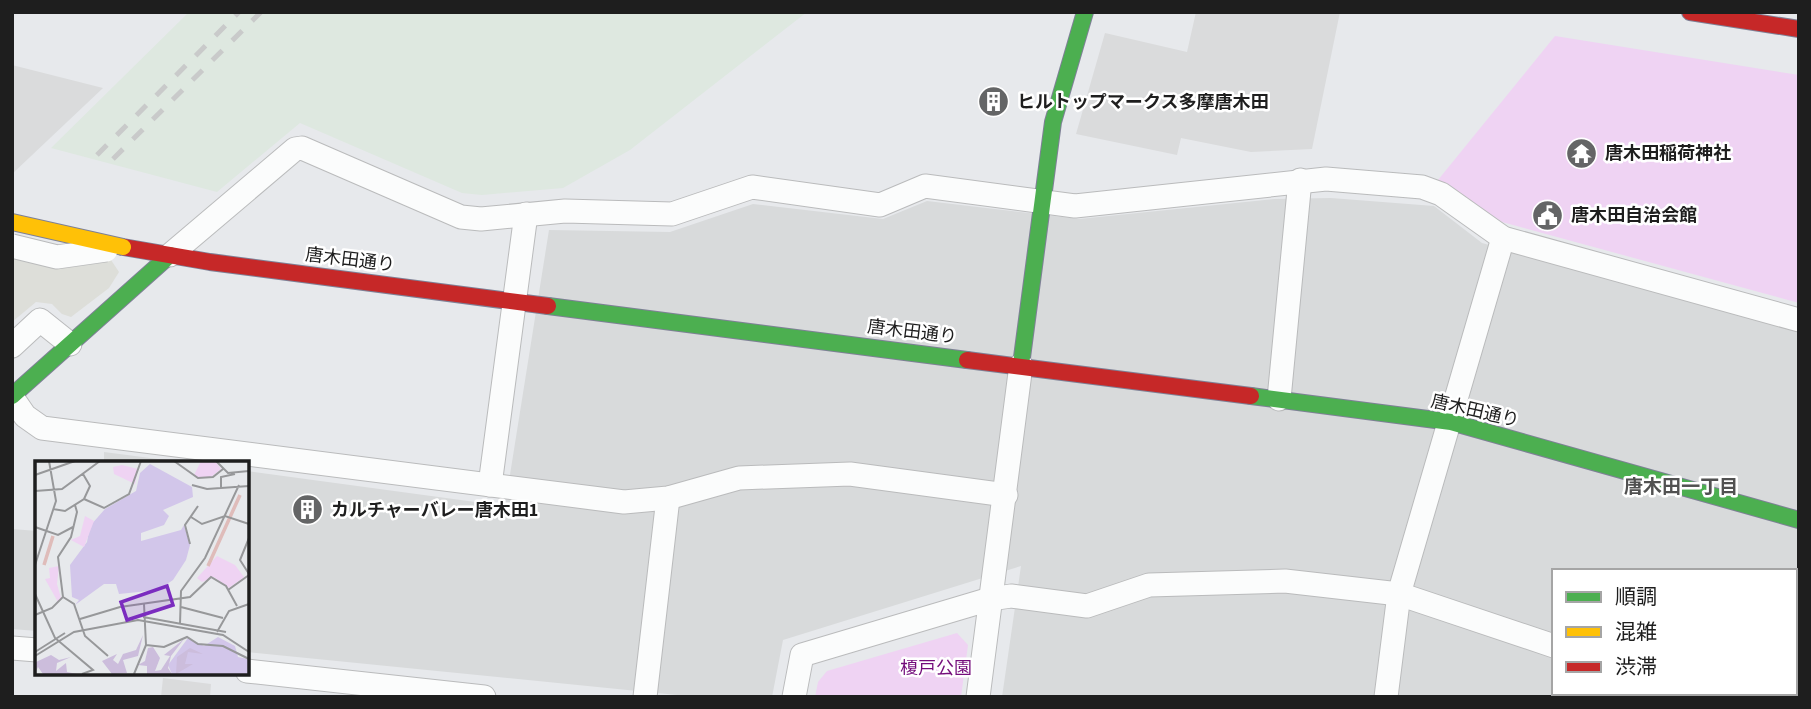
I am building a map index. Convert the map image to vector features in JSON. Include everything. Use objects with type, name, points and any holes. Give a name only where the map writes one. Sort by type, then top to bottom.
[{"type":"street","points":[[978,697],[1053,122],[1085,12]]},
{"type":"street","points":[[1690,12],[1799,29]]},
{"type":"street","points":[[1006,495],[850,474],[739,478],[668,498],[624,502],[42,428],[25,416],[12,397],[161,254],[295,149],[302,148],[461,217],[565,211],[673,214],[752,187],[880,205],[925,186],[1041,203],[1074,205],[1326,178],[1422,187],[1441,194],[1503,238],[1799,320]]},
{"type":"street","points":[[1279,399],[1300,180]]},
{"type":"street","points":[[490,485],[526,214]]},
{"type":"street","name":"唐木田通り","points":[[12,222],[161,254],[1451,422],[1799,520]]},
{"type":"street","points":[[1386,697],[1399,594],[1503,238]]},
{"type":"street","points":[[12,247],[57,257],[123,247]]},
{"type":"street","points":[[12,346],[40,320],[70,344]]},
{"type":"street","points":[[645,697],[668,498]]},
{"type":"street","points":[[794,697],[802,655],[990,599],[1011,596],[1087,606],[1149,586],[1285,581],[1399,594],[1552,645]]},
{"type":"street","points":[[12,648],[35,650]]},
{"type":"street","points":[[248,671],[336,689],[484,697]]},
{"type":"shaded area","points":[[189,12],[807,12],[630,150],[563,188],[482,195],[462,193],[300,123],[217,192],[51,148]]},
{"type":"shaded area","points":[[1196,12],[1340,12],[1312,149],[1251,152],[1181,138],[1177,155],[1076,134],[1105,33],[1187,52]]},
{"type":"shaded area","points":[[12,65],[103,88],[12,174]]},
{"type":"shaded area","points":[[1331,198],[1434,206],[1482,243],[1799,332],[1799,697],[1002,697],[1021,566],[783,640],[772,697],[697,697],[248,652],[248,471],[505,506],[549,230],[670,232],[753,204],[883,219],[927,201],[1079,219],[1274,199]]},
{"type":"shaded area","points":[[12,255],[111,260],[119,272],[109,288],[71,317],[62,314],[52,304],[36,302],[12,322]]},
{"type":"shaded area","points":[[104,452],[173,461],[104,461]]},
{"type":"shaded area","points":[[12,529],[35,531],[35,631],[12,629]]},
{"type":"shaded area","points":[[163,678],[211,684],[210,697],[161,697]]},
{"type":"green space","points":[[1555,36],[1799,75],[1799,303],[1502,222],[1438,180]]},
{"type":"green space","name":"榎戸公園","points":[[957,633],[968,645],[961,697],[815,697],[818,682],[827,671]]},
{"type":"railway","points":[[97,155],[239,12]]},
{"type":"railway","points":[[113,159],[261,12]]},
{"type":"traffic: fast","points":[[1021,365],[1053,122],[1085,12]]},
{"type":"traffic: fast","points":[[12,396],[170,255]]},
{"type":"traffic: fast","points":[[548,306],[967,360]]},
{"type":"traffic: fast","points":[[1251,396],[1451,422],[1799,520]]},
{"type":"traffic: jam","points":[[1690,12],[1799,29]]},
{"type":"traffic: jam","points":[[123,247],[210,262],[548,306]]},
{"type":"traffic: jam","points":[[967,360],[1251,396]]},
{"type":"traffic: slow","points":[[12,222],[123,247]]},
{"type":"place","name":"ヒルトップマークス多摩唐木田","points":[[994,102]]},
{"type":"place","name":"唐木田稲荷神社","points":[[1582,153]]},
{"type":"place","name":"唐木田自治会館","points":[[1548,215]]},
{"type":"place","name":"カルチャーバレー唐木田1","points":[[308,510]]},
{"type":"district","name":"唐木田一丁目","points":[[1681,487]]}]
